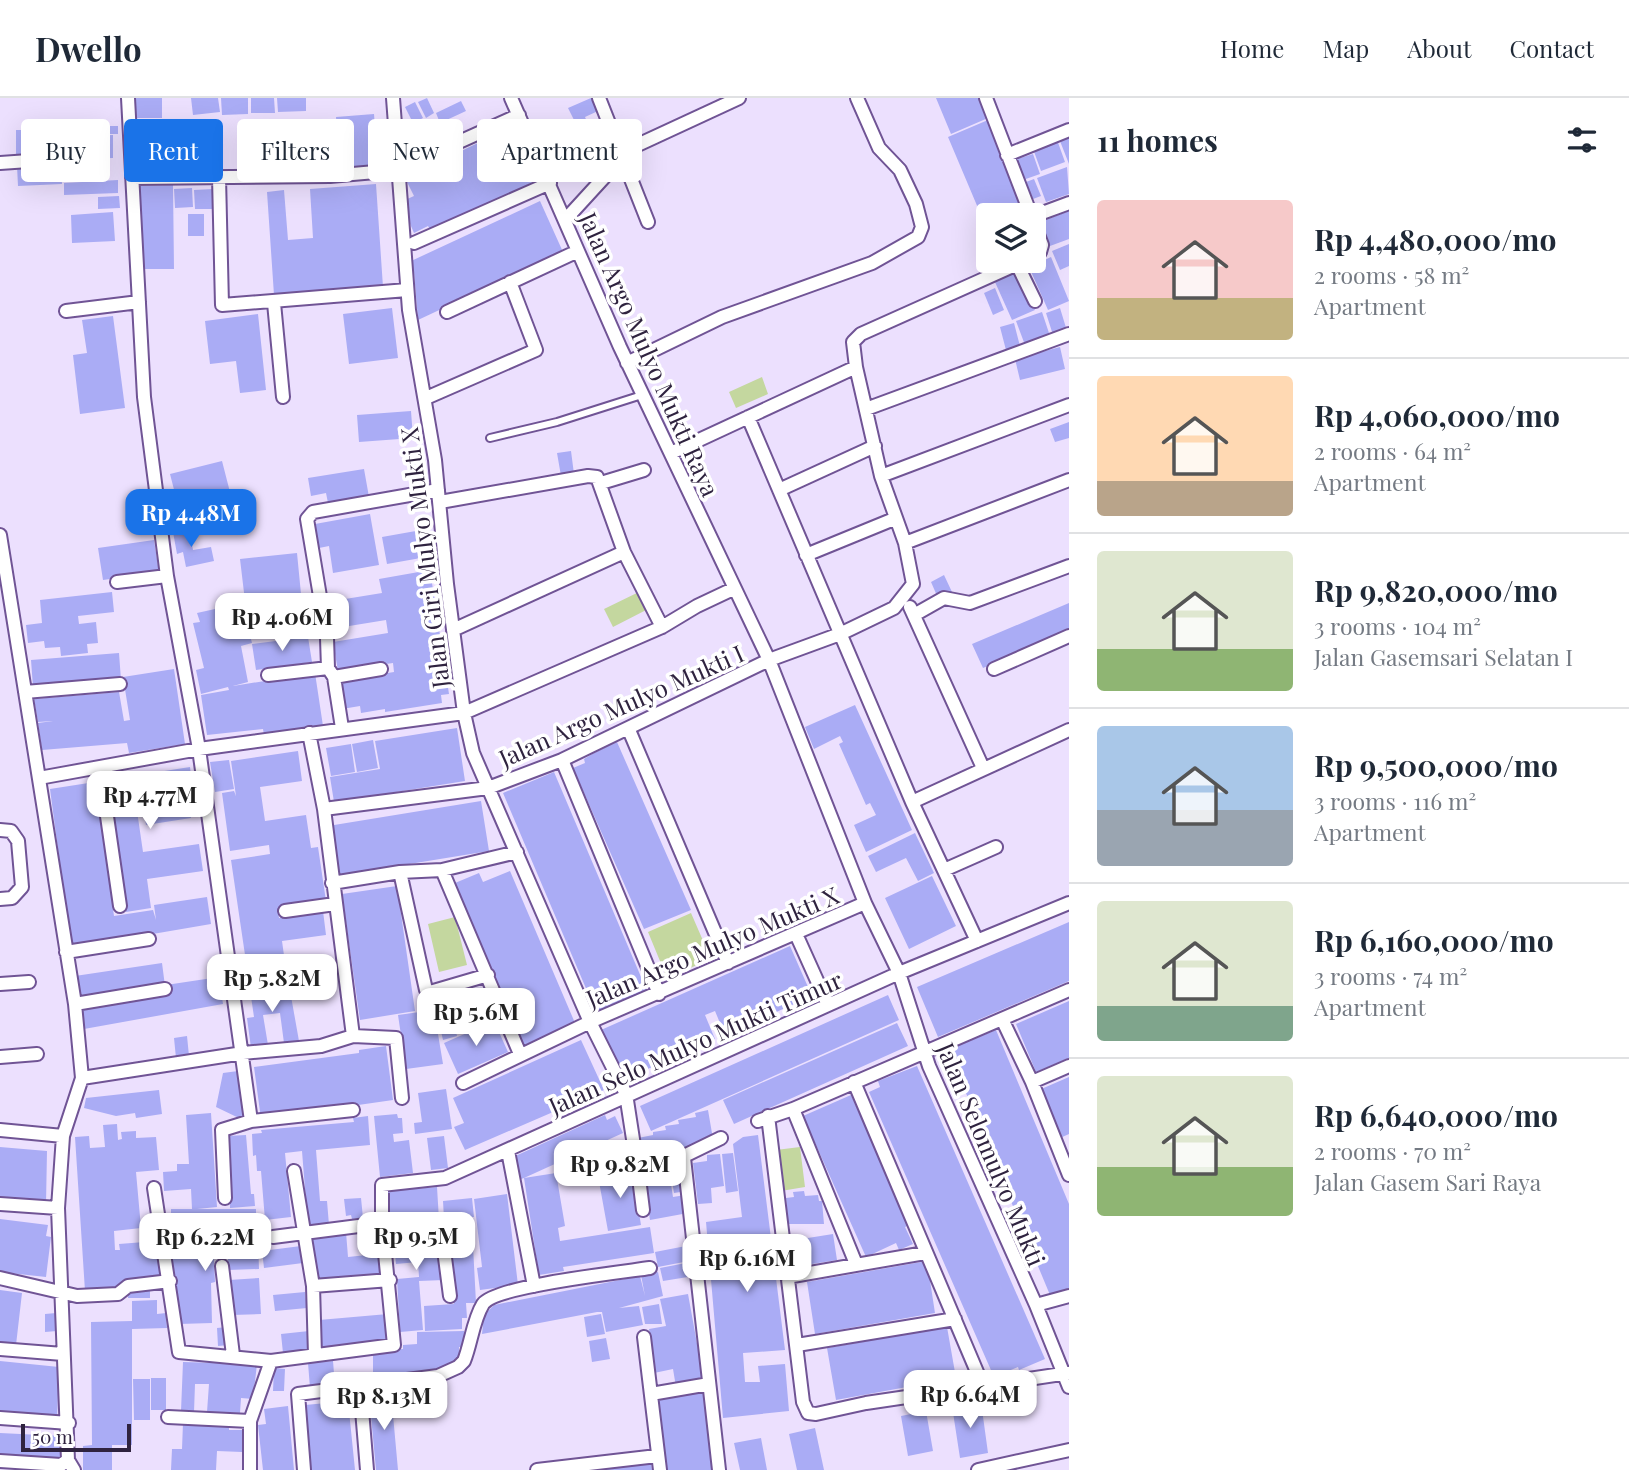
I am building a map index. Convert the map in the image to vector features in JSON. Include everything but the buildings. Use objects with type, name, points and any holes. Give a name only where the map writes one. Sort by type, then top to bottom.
[{"type":"street","points":[[128,98],[129,119]]},
{"type":"street","name":"Jalan Giri Mulyo Mukti X","points":[[393,98],[396,119]]},
{"type":"street","name":"Jalan Argo Mulyo Mukti Raya","points":[[511,98],[521,119]]},
{"type":"street","points":[[598,98],[608,119]]},
{"type":"street","points":[[642,143],[739,98]]},
{"type":"street","points":[[627,363],[722,317],[872,263],[918,237],[922,227],[916,204],[900,170],[879,148],[857,98]]},
{"type":"street","points":[[986,98],[1027,203]]},
{"type":"street","points":[[463,140],[519,115]]},
{"type":"street","points":[[1007,155],[1069,130]]},
{"type":"street","points":[[0,163],[21,162]]},
{"type":"street","points":[[223,177],[330,176],[368,171]]},
{"type":"street","points":[[132,182],[144,397],[167,576],[199,749],[251,1121]]},
{"type":"street","points":[[219,182],[222,306],[407,290]]},
{"type":"street","name":"Jalan Giri Mulyo Mukti X","points":[[404,182],[407,290],[426,398],[453,630],[464,713],[473,753],[590,1022],[626,1094],[643,1210]]},
{"type":"street","points":[[566,219],[598,182]]},
{"type":"street","points":[[634,182],[648,222]]},
{"type":"street","points":[[414,243],[550,183]]},
{"type":"street","name":"Jalan Argo Mulyo Mukti Raya","points":[[550,183],[627,363],[769,660],[865,903],[899,973]]},
{"type":"street","points":[[1046,211],[1069,203]]},
{"type":"street","points":[[447,312],[578,251]]},
{"type":"street","points":[[670,453],[856,367],[852,348],[861,334],[997,273]]},
{"type":"street","points":[[1025,273],[1035,301]]},
{"type":"street","points":[[426,398],[536,350],[510,282]]},
{"type":"street","points":[[66,310],[139,302]]},
{"type":"street","points":[[274,303],[283,397]]},
{"type":"street","points":[[866,409],[1069,334]]},
{"type":"street","name":"Jalan Argo Mulyo Mukti I","points":[[324,809],[488,788],[562,760],[629,730],[769,660],[840,635],[894,608],[914,584],[905,542],[894,519],[881,476],[856,367]]},
{"type":"street","points":[[881,476],[1069,404]]},
{"type":"street","points":[[748,417],[912,803],[976,941]]},
{"type":"street","points":[[779,490],[875,446]]},
{"type":"street","points":[[601,483],[644,470]]},
{"type":"street","points":[[342,728],[307,519],[310,515],[588,476],[597,477],[624,552],[662,627]]},
{"type":"street","points":[[905,542],[1069,480]]},
{"type":"street","points":[[160,523],[231,509]]},
{"type":"street","points":[[806,555],[894,519]]},
{"type":"street","points":[[0,535],[3,570],[75,1004],[82,1078],[63,1136],[58,1208],[63,1354],[71,1465],[0,1461]]},
{"type":"street","points":[[453,630],[624,552]]},
{"type":"street","points":[[982,768],[912,611],[944,598],[970,603],[1069,566]]},
{"type":"street","points":[[117,582],[167,576]]},
{"type":"street","points":[[39,778],[199,749],[464,713],[662,627],[733,589]]},
{"type":"street","points":[[994,669],[1069,636]]},
{"type":"street","points":[[268,675],[381,669]]},
{"type":"street","points":[[25,692],[120,684]]},
{"type":"street","points":[[629,730],[728,963]]},
{"type":"street","points":[[912,803],[982,768],[1069,730]]},
{"type":"street","points":[[309,733],[324,809],[353,1036]]},
{"type":"street","points":[[562,760],[659,994]]},
{"type":"street","points":[[100,768],[120,906]]},
{"type":"street","points":[[0,830],[10,830],[16,835],[22,887],[12,898],[0,899]]},
{"type":"street","points":[[944,870],[996,847]]},
{"type":"street","points":[[332,883],[400,872],[442,870],[517,852]]},
{"type":"street","points":[[442,870],[520,1054]]},
{"type":"street","points":[[400,872],[426,990],[430,992],[488,975]]},
{"type":"street","name":"Jalan Argo Mulyo Mukti X","points":[[463,1083],[590,1022],[865,903]]},
{"type":"street","name":"Jalan Selo Mulyo Mukti Timur","points":[[316,1355],[394,1345],[383,1226],[383,1184],[445,1178],[899,973],[1069,903]]},
{"type":"street","points":[[285,911],[335,904]]},
{"type":"street","points":[[796,934],[828,1005]]},
{"type":"street","points":[[66,953],[149,939]]},
{"type":"street","name":"Jalan Selomulyo Mukti","points":[[899,973],[924,1052],[1067,1378]]},
{"type":"street","points":[[0,984],[29,982]]},
{"type":"street","points":[[75,1004],[165,989]]},
{"type":"street","points":[[1067,1378],[983,1386],[866,1403],[816,1414],[808,1413],[803,1402],[763,1119],[793,1109],[1069,990]]},
{"type":"street","points":[[1002,1019],[1064,1149],[1069,1175]]},
{"type":"street","points":[[82,1078],[243,1054],[321,1046],[353,1036],[396,1038],[402,1098]]},
{"type":"street","points":[[0,1057],[37,1054]]},
{"type":"street","points":[[1032,1082],[1069,1066]]},
{"type":"street","points":[[854,1082],[983,1386]]},
{"type":"street","points":[[793,1109],[856,1264]]},
{"type":"street","points":[[225,1198],[222,1130],[251,1121],[353,1110]]},
{"type":"street","points":[[0,1130],[63,1136]]},
{"type":"street","points":[[639,1178],[721,1138]]},
{"type":"street","points":[[508,1151],[534,1286]]},
{"type":"street","points":[[684,1158],[719,1470]]},
{"type":"street","points":[[154,1188],[179,1352],[233,1355],[271,1361],[316,1355],[313,1286],[294,1171]]},
{"type":"street","points":[[0,1204],[58,1208]]},
{"type":"street","points":[[273,1237],[383,1226],[441,1227],[448,1260],[450,1296]]},
{"type":"street","points":[[162,1236],[255,1234]]},
{"type":"street","points":[[787,1277],[925,1253]]},
{"type":"street","points":[[222,1266],[233,1355]]},
{"type":"street","points":[[304,1470],[297,1396],[438,1376],[458,1367],[470,1345],[482,1305],[498,1294],[650,1268]]},
{"type":"street","points":[[0,1278],[77,1296],[118,1294],[128,1286],[170,1281]]},
{"type":"street","points":[[313,1286],[390,1280]]},
{"type":"street","points":[[1036,1306],[1069,1296]]},
{"type":"street","points":[[797,1345],[955,1319]]},
{"type":"street","points":[[644,1337],[660,1470]]},
{"type":"street","points":[[0,1349],[63,1354]]},
{"type":"street","points":[[250,1470],[250,1421],[271,1361]]},
{"type":"street","points":[[652,1394],[709,1384]]},
{"type":"street","points":[[360,1386],[367,1470]]},
{"type":"street","points":[[168,1417],[250,1421]]},
{"type":"street","points":[[0,1418],[69,1423]]},
{"type":"street","points":[[978,1470],[1014,1466],[1069,1450]]},
{"type":"street","points":[[537,1470],[599,1467],[657,1456]]},
{"type":"lane","points":[[491,438],[557,422],[642,395]]},
{"type":"green space","points":[[762,377],[768,394],[736,408],[729,392]]},
{"type":"green space","points":[[643,590],[652,607],[613,627],[604,609]]},
{"type":"green space","points":[[691,913],[711,959],[667,978],[648,932]]},
{"type":"green space","points":[[455,917],[467,965],[439,972],[428,924]]},
{"type":"green space","points":[[800,1147],[805,1187],[781,1191],[776,1150]]}]
